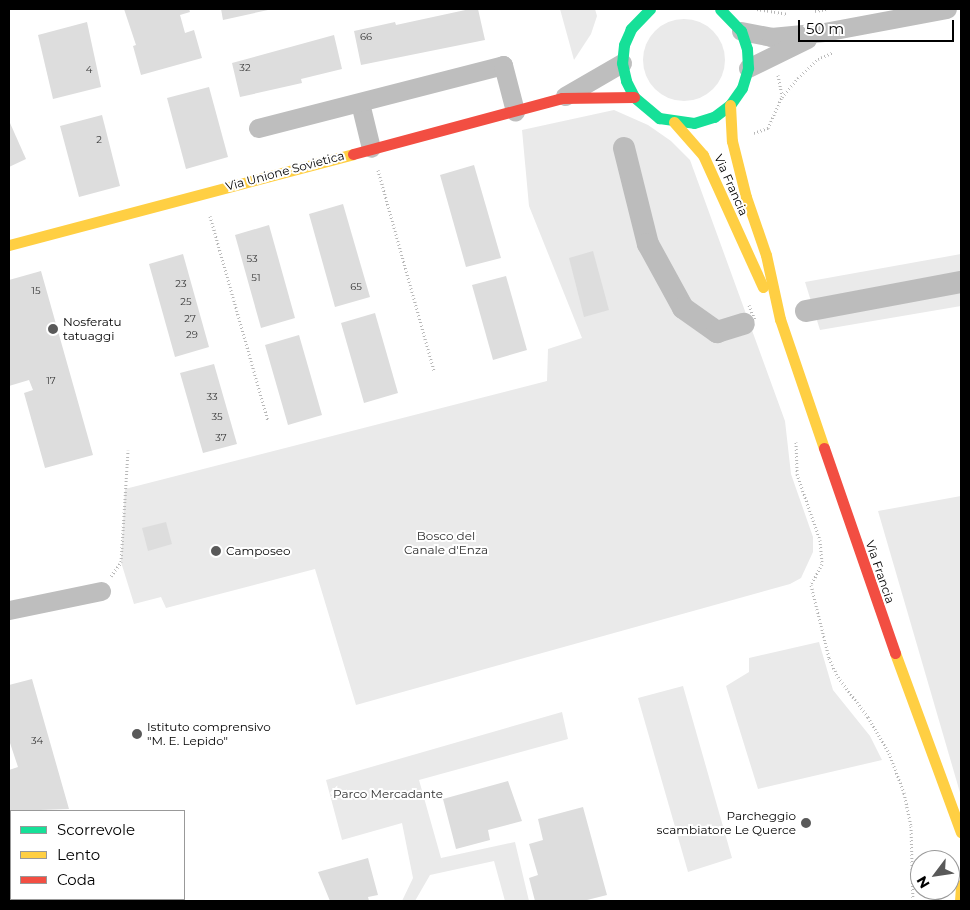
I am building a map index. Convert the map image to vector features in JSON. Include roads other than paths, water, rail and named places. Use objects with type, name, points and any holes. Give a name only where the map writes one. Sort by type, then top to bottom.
[{"type":"street","name":"Via Francia","points":[[622,63],[626,81],[634,97],[645,109],[674,122],[694,123],[714,117],[730,105],[742,88],[748,68],[747,49],[741,31],[720,9]]},
{"type":"street","points":[[741,31],[771,37],[824,32],[947,9]]},
{"type":"street","points":[[622,63],[631,29],[645,11]]},
{"type":"street","points":[[748,68],[824,32]]},
{"type":"street","name":"Via Unione Sovietica","points":[[562,98],[622,63]]},
{"type":"street","points":[[258,128],[502,66],[515,110]]},
{"type":"street","name":"Via Unione Sovietica","points":[[9,245],[562,98],[634,97]]},
{"type":"street","points":[[360,103],[371,148]]},
{"type":"street","name":"Via Francia","points":[[730,105],[732,141],[746,197],[766,255],[780,319],[924,737],[961,832]]},
{"type":"street","name":"Via Francia","points":[[674,122],[703,155],[749,261],[780,319]]},
{"type":"street","points":[[9,610],[101,591]]},
{"type":"street","points":[[960,901],[961,885]]},
{"type":"waterway","points":[[624,148],[648,244],[683,308],[717,332],[744,324]]},
{"type":"waterway","points":[[806,311],[961,282]]},
{"type":"place","name":"Nosferatu tatuaggi","points":[[53,329]]},
{"type":"place","name":"Camposeo","points":[[216,551]]},
{"type":"place","name":"Istituto comprensivo \"M. E. Lepido\"","points":[[137,734]]},
{"type":"place","name":"Parcheggio scambiatore Le Querce","points":[[806,823]]},
{"type":"park label","name":"Bosco del Canale d'Enza","points":[[446,543]]},
{"type":"park label","name":"Parco Mercadante","points":[[388,794]]}]
